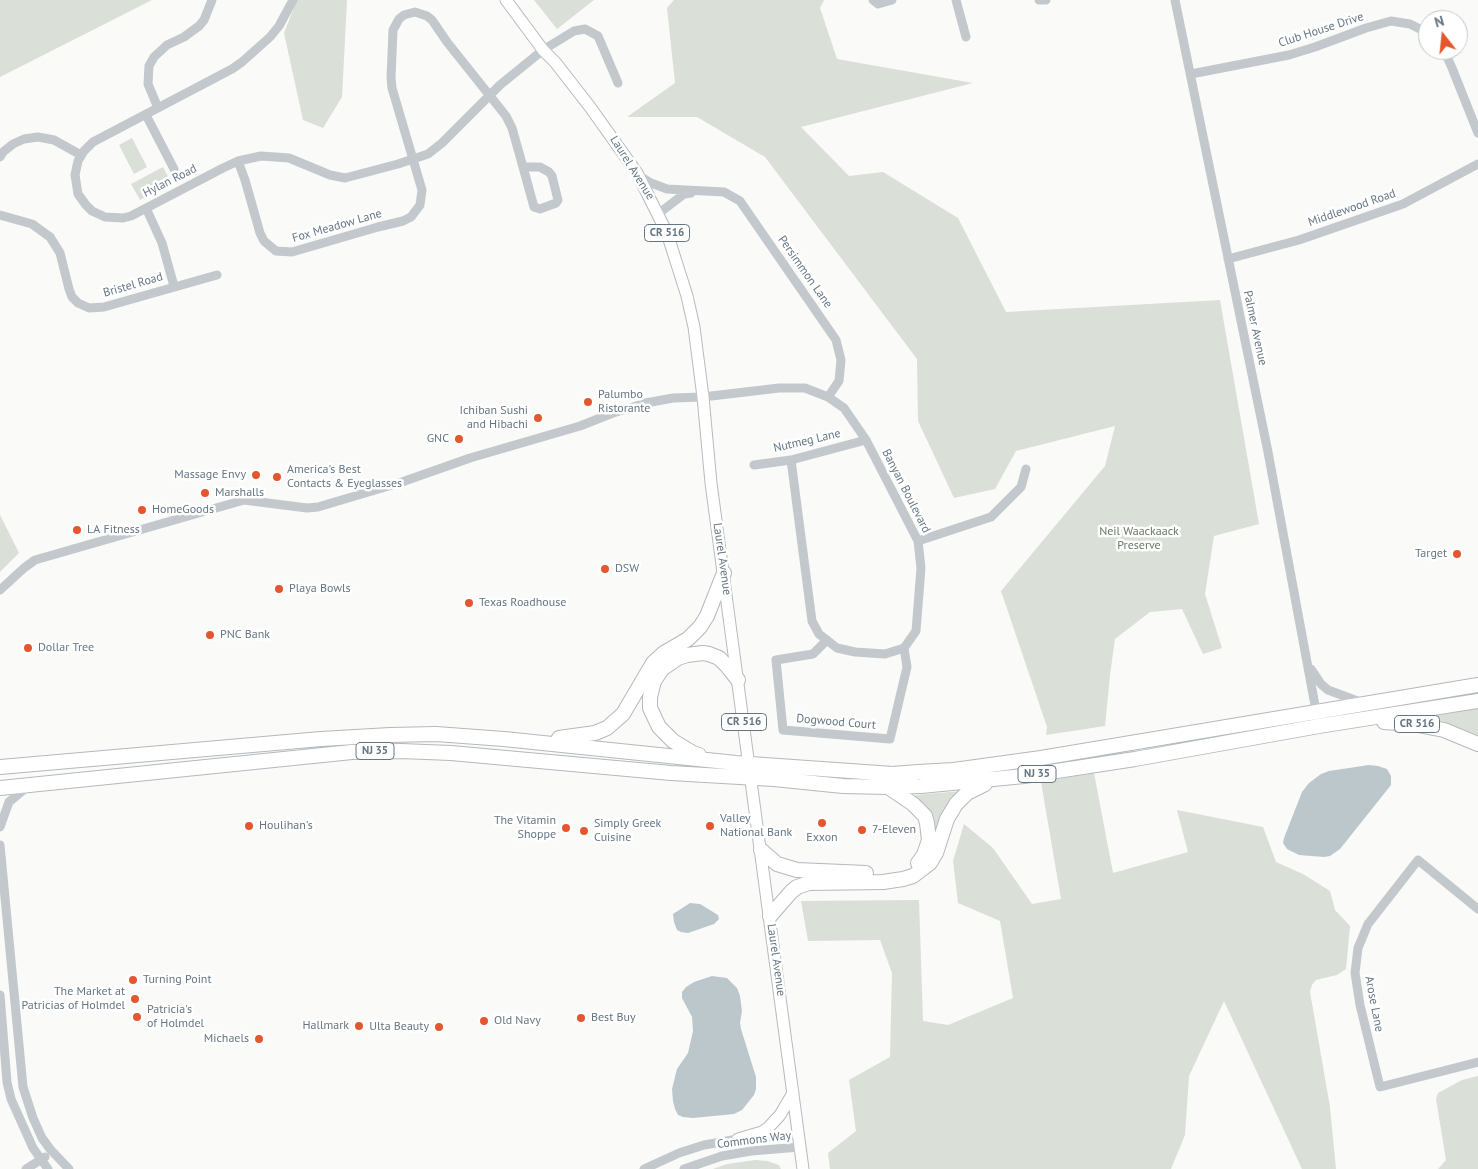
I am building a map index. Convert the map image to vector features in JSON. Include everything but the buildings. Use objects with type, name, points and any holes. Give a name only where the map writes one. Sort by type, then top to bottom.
[{"type":"highway","points":[[504,739],[550,740],[588,735],[607,728],[629,706],[653,663],[664,653],[688,639],[700,627],[707,616],[724,573]]},
{"type":"highway","points":[[716,760],[693,753],[674,741],[658,727],[650,708],[652,686],[657,676],[670,663],[678,658],[695,654],[709,654],[719,658],[728,666],[738,680]]},
{"type":"highway","name":"NJ 35","points":[[0,766],[390,734],[436,734],[750,763],[893,774],[954,770],[1041,758],[1478,685]]},
{"type":"highway","name":"NJ 35","points":[[0,788],[352,752],[401,751],[452,753],[670,774],[888,788],[954,784],[1135,759],[1319,726],[1478,701]]},
{"type":"highway","name":"CR 516","points":[[1353,721],[1413,724],[1444,730],[1478,744]]},
{"type":"highway","points":[[770,916],[791,892],[809,883],[883,882],[914,876],[930,863],[936,853],[947,819],[956,804],[967,793],[977,787],[1002,778]]},
{"type":"highway","points":[[761,850],[776,864],[804,871],[874,873],[904,871],[912,867],[924,856],[927,850],[929,840],[927,823],[920,810],[888,788]]},
{"type":"main road","name":"Laurel Avenue","points":[[506,0],[543,50],[555,62],[616,140],[638,175],[658,214],[676,256],[687,296],[694,327],[711,483],[803,1169]]},
{"type":"main road","points":[[738,1139],[762,1132],[768,1127],[780,1115],[793,1092]]},
{"type":"street","points":[[158,108],[148,84],[149,66],[154,57],[167,45],[199,26],[208,12],[212,0]]},
{"type":"street","points":[[0,157],[13,144],[24,139],[38,137],[54,140],[81,155],[93,142],[232,69],[270,37],[279,26],[293,0]]},
{"type":"street","points":[[873,0],[878,4],[892,0]]},
{"type":"street","points":[[956,0],[966,37]]},
{"type":"street","points":[[1039,0],[1046,0]]},
{"type":"street","name":"Palmer Avenue","points":[[1175,0],[1268,452],[1319,726]]},
{"type":"street","name":"Fox Meadow Lane","points":[[238,162],[246,180],[260,233],[264,241],[276,251],[292,252],[403,221],[411,217],[418,211],[422,199],[420,183],[390,78],[393,30],[399,19],[410,13],[420,13],[427,16],[506,116],[512,128],[534,207],[540,209],[556,204],[558,200],[549,172],[540,167],[523,167]]},
{"type":"street","name":"Club House Drive","points":[[1191,74],[1289,55],[1391,21],[1410,24],[1418,28]]},
{"type":"street","name":"Hylan Road","points":[[81,155],[76,166],[75,183],[82,201],[92,211],[105,217],[119,218],[131,216],[238,162],[261,156],[279,156],[298,161],[330,175],[345,178],[431,152],[489,95],[543,50],[574,31],[585,29],[598,36],[618,83]]},
{"type":"street","points":[[1448,60],[1478,133]]},
{"type":"street","points":[[146,115],[174,169]]},
{"type":"street","name":"Middlewood Road","points":[[1228,259],[1299,240],[1403,204],[1478,164]]},
{"type":"street","name":"Persimmon Lane","points":[[638,175],[651,183],[667,189],[724,192],[740,201],[836,340],[840,360],[839,381],[828,397]]},
{"type":"street","name":"Persimmon Lane","points":[[658,214],[684,194],[703,190]]},
{"type":"street","name":"Bristel Road","points":[[146,208],[162,243],[174,286]]},
{"type":"street","name":"Bristel Road","points":[[0,215],[32,224],[50,237],[60,253],[72,297],[83,306],[89,308],[104,307],[217,275]]},
{"type":"street","name":"Banyan Boulevard","points":[[0,590],[35,560],[244,500],[307,508],[318,507],[402,482],[470,458],[580,426],[628,407],[673,398],[703,397],[779,388],[805,388],[828,397],[844,408],[866,440],[918,542],[921,568],[916,631],[904,648]]},
{"type":"street","name":"Nutmeg Lane","points":[[754,465],[791,460],[866,440]]},
{"type":"street","points":[[791,460],[812,620],[819,634],[837,648],[855,652],[885,654],[904,648]]},
{"type":"street","points":[[918,542],[991,517],[1020,487],[1026,469]]},
{"type":"street","name":"Dogwood Court","points":[[827,640],[813,654],[776,660],[783,730],[890,739],[907,667],[904,648]]},
{"type":"street","name":"Palmer Avenue","points":[[1307,663],[1315,676],[1328,690],[1363,703]]},
{"type":"street","points":[[0,827],[9,802],[28,786]]},
{"type":"street","points":[[0,845],[23,1086],[33,1118],[42,1138],[69,1169]]},
{"type":"street","name":"Arose Lane","points":[[1478,909],[1418,860],[1368,924],[1358,948],[1355,973],[1360,1005],[1380,1087],[1478,1062]]},
{"type":"street","points":[[0,995],[7,1082],[11,1099],[26,1136],[48,1169]]},
{"type":"street","name":"Commons Way","points":[[644,1169],[692,1149],[738,1139],[799,1141]]},
{"type":"street","name":"Commons Way","points":[[684,1169],[722,1156],[799,1141]]},
{"type":"street","points":[[34,1169],[52,1151]]},
{"type":"street","points":[[26,1169],[41,1161]]},
{"type":"green space","points":[[0,0],[152,0],[0,77]]},
{"type":"green space","points":[[297,0],[347,0],[342,97],[323,128],[303,120],[284,33]]},
{"type":"green space","points":[[534,0],[594,0],[557,29]]},
{"type":"green space","name":"Neil Waackaack Preserve","points":[[674,0],[824,0],[820,8],[837,59],[973,83],[801,127],[849,176],[883,172],[958,218],[1006,312],[1220,300],[1259,524],[1214,536],[1205,594],[1222,648],[1203,654],[1182,609],[1150,612],[1115,639],[1105,726],[1046,735],[1047,727],[1001,591],[1105,466],[1115,426],[1016,451],[995,489],[954,498],[918,421],[917,359],[765,157],[697,117],[627,117],[675,83],[667,8]]},
{"type":"green space","points":[[132,138],[147,167],[134,174],[119,145]]},
{"type":"green space","points":[[163,167],[172,184],[140,200],[131,184]]},
{"type":"green space","points":[[0,515],[19,553],[0,572]]},
{"type":"green space","points":[[1478,708],[1478,735],[1445,722],[1433,720],[1433,716]]},
{"type":"green space","points":[[1094,773],[1113,873],[1188,852],[1177,810],[1263,827],[1276,862],[1303,874],[1330,891],[1335,910],[1350,926],[1346,969],[1337,975],[1316,980],[1310,992],[1330,1107],[1336,1169],[1302,1169],[1224,1001],[1189,1076],[1185,1135],[1171,1169],[830,1169],[828,1153],[856,1131],[849,1080],[890,1057],[892,973],[880,940],[808,941],[801,901],[919,900],[923,1021],[948,1025],[1013,998],[1000,921],[958,903],[953,861],[964,824],[993,848],[1032,904],[1061,899],[1041,782]]},
{"type":"green space","points":[[962,791],[936,840],[914,798],[915,795]]},
{"type":"green space","points":[[1478,1076],[1478,1169],[1438,1169],[1446,1160],[1436,1099],[1438,1093],[1462,1080]]},
{"type":"green space","points":[[755,1160],[779,1165],[781,1169],[713,1169],[727,1164]]},
{"type":"shaded area","points":[[1369,765],[1387,769],[1391,776],[1391,785],[1340,849],[1330,856],[1324,857],[1299,855],[1287,849],[1283,843],[1284,838],[1302,792],[1309,783],[1321,774],[1329,771]]},
{"type":"shaded area","points":[[690,903],[700,904],[718,915],[719,919],[714,924],[688,933],[677,930],[673,914]]},
{"type":"shaded area","points":[[712,976],[727,978],[737,988],[742,1011],[741,1029],[756,1077],[756,1089],[754,1095],[742,1110],[734,1114],[693,1118],[683,1117],[678,1115],[675,1109],[672,1089],[677,1069],[688,1053],[693,1031],[692,1017],[682,998],[682,992],[694,982]]},
{"type":"place","name":"Palumbo Ristorante","points":[[588,402]]},
{"type":"place","name":"Ichiban Sushi and Hibachi","points":[[538,418]]},
{"type":"place","name":"GNC","points":[[459,439]]},
{"type":"place","name":"Massage Envy","points":[[256,475]]},
{"type":"place","name":"America's Best Contacts & Eyeglasses","points":[[277,477]]},
{"type":"place","name":"Marshalls","points":[[205,493]]},
{"type":"place","name":"HomeGoods","points":[[142,510]]},
{"type":"place","name":"LA Fitness","points":[[77,530]]},
{"type":"place","name":"Target","points":[[1457,554]]},
{"type":"place","name":"DSW","points":[[605,569]]},
{"type":"place","name":"Playa Bowls","points":[[279,589]]},
{"type":"place","name":"Texas Roadhouse","points":[[469,603]]},
{"type":"place","name":"PNC Bank","points":[[210,635]]},
{"type":"place","name":"Dollar Tree","points":[[28,648]]},
{"type":"place","name":"Exxon","points":[[822,823]]},
{"type":"place","name":"Houlihan's","points":[[249,826]]},
{"type":"place","name":"Valley National Bank","points":[[710,826]]},
{"type":"place","name":"The Vitamin Shoppe","points":[[566,828]]},
{"type":"place","name":"7-Eleven","points":[[862,830]]},
{"type":"place","name":"Simply Greek Cuisine","points":[[584,831]]},
{"type":"place","name":"Turning Point","points":[[133,980]]},
{"type":"place","name":"The Market at Patricias of Holmdel","points":[[135,999]]},
{"type":"place","name":"Patricia's of Holmdel","points":[[137,1017]]},
{"type":"place","name":"Best Buy","points":[[581,1018]]},
{"type":"place","name":"Old Navy","points":[[484,1021]]},
{"type":"place","name":"Hallmark","points":[[359,1026]]},
{"type":"place","name":"Ulta Beauty","points":[[439,1027]]},
{"type":"place","name":"Michaels","points":[[259,1039]]}]
